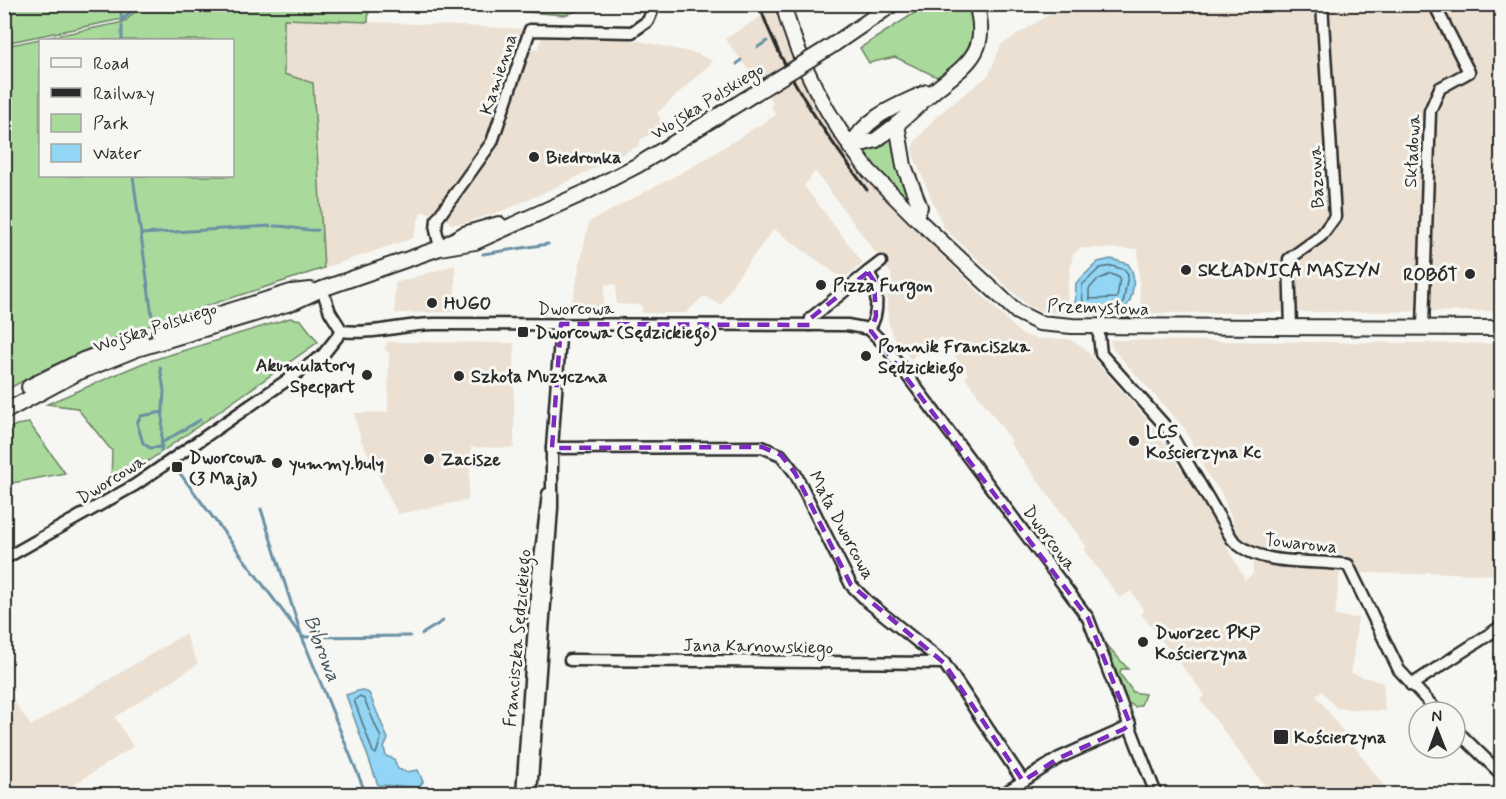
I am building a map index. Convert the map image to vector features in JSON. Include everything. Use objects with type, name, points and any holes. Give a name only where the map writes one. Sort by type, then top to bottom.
[{"type":"main road","name":"Przemysłowa","points":[[783,4],[797,46],[811,76],[850,147],[869,171],[915,218],[1017,312],[1039,323],[1098,326],[1502,328]]},
{"type":"main road","name":"Wojska Polskiego","points":[[4,412],[77,373],[137,349],[294,302],[322,289],[440,248],[464,234],[532,215],[638,165],[832,45],[893,4]]},
{"type":"main road","points":[[850,147],[876,140],[963,70],[973,58],[981,34],[976,4]]},
{"type":"main road","points":[[850,147],[861,128],[892,108],[940,87]]},
{"type":"main road","points":[[897,124],[904,166],[920,207],[915,218]]},
{"type":"main road","name":"Wojska Polskiego","points":[[4,402],[59,371],[124,344],[291,292],[322,289]]},
{"type":"street","name":"Kamienna","points":[[440,248],[436,230],[437,219],[492,142],[530,30],[632,32],[648,21],[655,4]]},
{"type":"street","name":"Bazowa","points":[[1291,327],[1289,259],[1322,236],[1335,217],[1322,4]]},
{"type":"street","name":"Składowa","points":[[1423,327],[1430,111],[1440,88],[1469,72],[1434,4]]},
{"type":"street","points":[[810,325],[811,318],[881,262]]},
{"type":"street","points":[[868,272],[874,281],[876,316],[869,330]]},
{"type":"street","points":[[322,289],[330,312],[342,331]]},
{"type":"street","name":"Dworcowa","points":[[4,559],[135,486],[322,356],[342,331],[357,333],[417,324],[859,326],[869,330],[883,343],[1088,618],[1156,795]]},
{"type":"street","name":"Franciszka Sędzickiego","points":[[531,795],[552,508],[550,485],[561,324]]},
{"type":"street","name":"Towarowa","points":[[1098,326],[1101,354],[1167,428],[1232,539],[1246,551],[1261,556],[1348,565],[1399,670],[1426,700]]},
{"type":"street","name":"Mała Dworcowa","points":[[552,448],[762,447],[781,455],[795,473],[851,585],[868,602],[944,663],[1023,781]]},
{"type":"street","name":"Franciszka Sędzickiego","points":[[522,795],[537,584],[545,506],[550,485]]},
{"type":"street","points":[[1411,685],[1502,626]]},
{"type":"street","name":"Jana Karnowskiego","points":[[570,660],[944,663]]},
{"type":"street","points":[[1003,795],[1059,758],[1125,729],[1130,724]]},
{"type":"street","points":[[1467,741],[1502,775]]},
{"type":"highlighted area","points":[[868,272],[874,281],[876,316],[871,331],[1088,618],[1130,724],[1124,729],[1059,758],[1023,781],[944,663],[851,585],[795,473],[781,455],[762,447],[552,448],[561,324],[810,325],[811,318]]},
{"type":"shaded area","points":[[1064,5],[1501,5],[1501,311],[1141,313],[1138,249],[1080,248],[1073,254],[1067,293],[1068,314],[1043,312],[1027,305],[944,228],[912,152],[914,143],[937,116],[989,75],[1001,45]]},
{"type":"shaded area","points":[[773,9],[816,107],[847,156],[868,182],[1021,334],[1038,339],[1068,339],[1083,347],[1156,430],[1205,507],[1245,580],[1253,574],[1253,563],[1340,571],[1335,616],[1358,618],[1351,673],[1383,683],[1385,711],[1336,708],[1322,691],[1316,695],[1390,794],[1271,794],[1200,699],[1205,695],[1141,614],[1144,611],[1131,591],[1120,598],[1084,550],[1087,547],[1010,443],[1012,441],[965,377],[968,374],[941,337],[910,359],[893,336],[888,321],[887,290],[892,275],[815,171],[804,186],[863,263],[843,279],[774,229],[735,280],[721,305],[704,296],[686,313],[642,313],[642,305],[616,304],[616,285],[605,284],[603,313],[570,312],[589,222],[694,166],[776,115],[771,105],[772,100],[725,39]]},
{"type":"shaded area","points":[[284,18],[525,29],[491,129],[479,154],[435,213],[421,212],[413,238],[324,268],[313,83],[284,74]]},
{"type":"shaded area","points":[[543,34],[629,39],[698,54],[713,61],[657,113],[664,126],[641,139],[638,146],[507,209],[464,223],[451,224],[446,219],[499,144],[530,51],[538,49]]},
{"type":"shaded area","points":[[455,265],[455,312],[395,313],[395,283]]},
{"type":"shaded area","points":[[1110,340],[1501,344],[1501,575],[1426,572],[1424,574],[1363,573],[1361,575],[1355,563],[1344,556],[1247,548],[1242,544],[1221,492],[1207,474],[1185,429],[1112,348]]},
{"type":"shaded area","points":[[388,342],[514,343],[514,448],[471,447],[468,500],[398,514],[361,440],[354,413],[388,412],[389,352],[384,349]]},
{"type":"shaded area","points":[[185,634],[198,664],[115,717],[133,747],[59,794],[5,794],[5,701],[11,697],[31,726]]},
{"type":"green space","points":[[587,4],[580,10],[564,15],[438,5]]},
{"type":"green space","points":[[4,5],[136,5],[122,19],[5,43]]},
{"type":"green space","points":[[142,5],[369,5],[368,22],[284,19],[284,74],[313,83],[324,268],[121,336],[81,352],[5,391],[4,290],[8,289],[4,212],[5,46],[39,39],[39,177],[234,177],[234,39],[40,39],[124,22]]},
{"type":"green space","points":[[927,5],[967,5],[973,27],[968,47],[956,63],[937,77],[895,57],[869,63],[860,48]]},
{"type":"green space","points":[[895,130],[895,157],[914,204],[909,205],[862,152]]},
{"type":"green space","points":[[290,318],[301,320],[318,342],[117,483],[111,482],[112,451],[77,408],[47,404],[143,363]]},
{"type":"green space","points":[[29,423],[65,473],[13,483],[5,470],[5,432],[16,425]]},
{"type":"green space","points":[[1107,645],[1128,669],[1121,669],[1120,674],[1133,692],[1145,694],[1141,705],[1135,707],[1127,702]]},
{"type":"water","points":[[1111,259],[1128,264],[1132,272],[1133,287],[1127,306],[1122,311],[1107,314],[1079,312],[1075,306],[1076,283],[1098,262]]},
{"type":"water","points":[[361,690],[369,693],[388,739],[384,748],[386,756],[394,759],[398,769],[406,772],[418,770],[423,782],[419,787],[378,785],[346,695]]},
{"type":"waterway","points":[[120,4],[122,21]]},
{"type":"waterway","points":[[122,21],[138,4]]},
{"type":"waterway","points":[[122,26],[122,39]]},
{"type":"waterway","name":"Bibrowa","points":[[758,47],[767,41]]},
{"type":"waterway","name":"Bibrowa","points":[[737,64],[741,60]]},
{"type":"waterway","points":[[133,177],[152,316]]},
{"type":"waterway","points":[[141,234],[270,226]]},
{"type":"waterway","points":[[274,226],[318,230]]},
{"type":"waterway","points":[[483,254],[548,244]]},
{"type":"waterway","points":[[160,367],[164,390],[161,451]]},
{"type":"waterway","points":[[162,447],[150,448],[143,443],[137,423],[141,416],[163,412]]},
{"type":"waterway","points":[[163,442],[200,420]]},
{"type":"waterway","points":[[179,472],[299,633]]},
{"type":"waterway","name":"Bibrowa","points":[[261,509],[302,637],[366,794]]},
{"type":"waterway","points":[[422,634],[443,621]]},
{"type":"waterway","points":[[302,637],[410,636]]},
{"type":"railway","points":[[759,4],[792,78],[835,146],[867,190]]},
{"type":"place","name":"Biedronka","points":[[534,157]]},
{"type":"place","name":"SKŁADNICA MASZYN","points":[[1186,270]]},
{"type":"place","name":"ROBÓT","points":[[1470,274]]},
{"type":"place","name":"Pizza Furgon","points":[[821,285]]},
{"type":"place","name":"HUGO","points":[[432,303]]},
{"type":"place","name":"Dworcowa (Sędzickiego)","points":[[523,332]]},
{"type":"place","name":"Pomnik Franciszka Sędzickiego","points":[[866,356]]},
{"type":"place","name":"Akumulatory Specpart","points":[[367,375]]},
{"type":"place","name":"Szkoła Muzyczna","points":[[459,376]]},
{"type":"place","name":"LCS Kościerzyna Kc","points":[[1134,441]]},
{"type":"place","name":"Zacisze","points":[[429,459]]},
{"type":"place","name":"yummy.buly","points":[[277,463]]},
{"type":"place","name":"Dworcowa (3 Maja)","points":[[177,467]]},
{"type":"place","name":"Dworzec PKP Kościerzyna","points":[[1143,642]]},
{"type":"place","name":"Kościerzyna","points":[[1281,737]]}]
